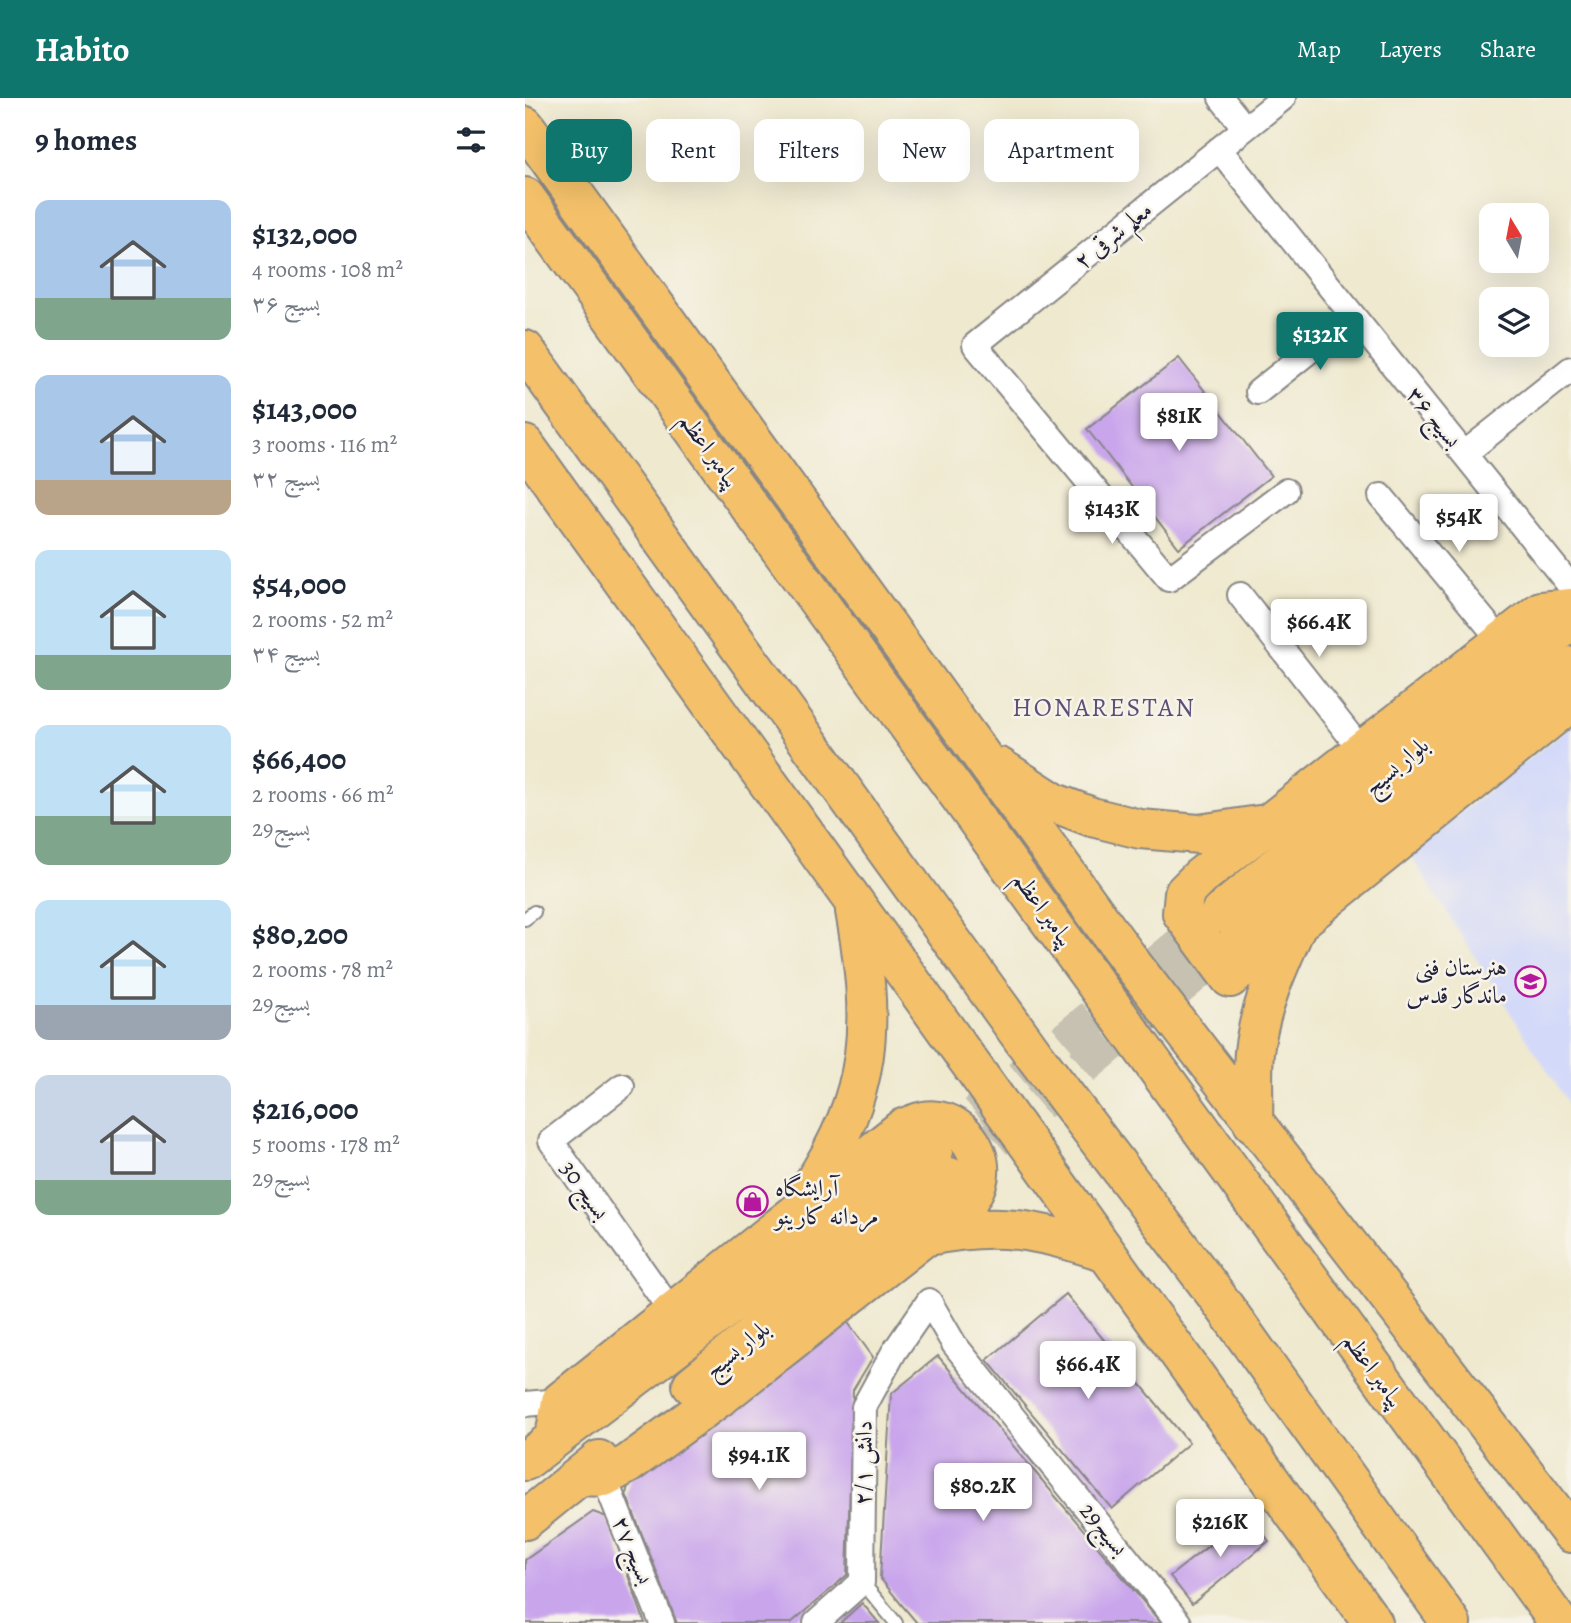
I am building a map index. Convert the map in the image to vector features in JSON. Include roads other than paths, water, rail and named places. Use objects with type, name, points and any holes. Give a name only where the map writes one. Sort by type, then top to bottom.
[{"type":"main road","points":[[525,126],[1176,1022],[1571,1533]]},
{"type":"main road","name":"پیامبر اعظم","points":[[525,197],[1145,1048],[1301,1269],[1559,1623]]},
{"type":"main road","points":[[525,215],[556,238]]},
{"type":"main road","points":[[525,350],[1035,1056],[1216,1295],[1451,1623]]},
{"type":"main road","points":[[525,446],[1373,1623]]},
{"type":"main road","points":[[1571,608],[1541,611],[1501,641],[1192,885],[1184,893],[1182,913],[1230,978],[1571,702]]},
{"type":"main road","name":"بلوار بسیج","points":[[1571,620],[1230,924],[1571,666]]},
{"type":"main road","points":[[980,755],[1055,803],[1128,826],[1199,834],[1269,824]]},
{"type":"main road","points":[[792,1217],[837,1147],[859,1085],[869,1024],[866,971],[854,902]]},
{"type":"main road","points":[[1254,1123],[1252,1085],[1258,1026],[1278,966],[1297,926]]},
{"type":"main road","points":[[1145,1048],[1176,1022]]},
{"type":"main road","points":[[547,1414],[903,1128],[926,1120],[943,1122],[960,1130],[972,1143],[978,1158],[979,1174],[975,1190],[966,1203],[724,1394],[628,1464],[592,1476]]},
{"type":"main road","name":"بلوار بسیج","points":[[525,1461],[547,1414],[941,1164],[592,1476],[525,1520]]},
{"type":"main road","points":[[923,1237],[966,1228],[1007,1227],[1106,1252]]},
{"type":"street","points":[[1221,98],[1245,128]]},
{"type":"street","name":"معلم شرقی ۲","points":[[1283,98],[975,345],[1169,579],[1286,491]]},
{"type":"street","name":"بسیج ۳۶","points":[[1219,149],[1571,587]]},
{"type":"street","points":[[1258,392],[1353,316]]},
{"type":"street","points":[[1464,454],[1571,369]]},
{"type":"street","points":[[1381,496],[1501,641]]},
{"type":"street","points":[[1240,595],[1362,751]]},
{"type":"street","name":"بسیج 30","points":[[622,1086],[551,1141],[672,1312]]},
{"type":"street","name":"دانش ۲/۱","points":[[862,1583],[864,1407],[894,1352],[929,1301]]},
{"type":"street","name":"بسیج29","points":[[929,1301],[954,1344],[1179,1623]]},
{"type":"street","name":"بسیج ۲۷","points":[[592,1476],[661,1623]]},
{"type":"street","points":[[816,1623],[862,1583]]},
{"type":"lane","points":[[862,1583],[896,1623]]},
{"type":"tunnel","points":[[933,1151],[1220,913]]},
{"type":"tunnel","points":[[951,1176],[1239,936]]},
{"type":"place","name":"هنرستان فنی ماندگار قدس","points":[[1530,981]]},
{"type":"place","name":"آرایشگاه مردانه کارینو","points":[[752,1202]]},
{"type":"district","name":"HONARESTAN","points":[[1104,707]]}]
